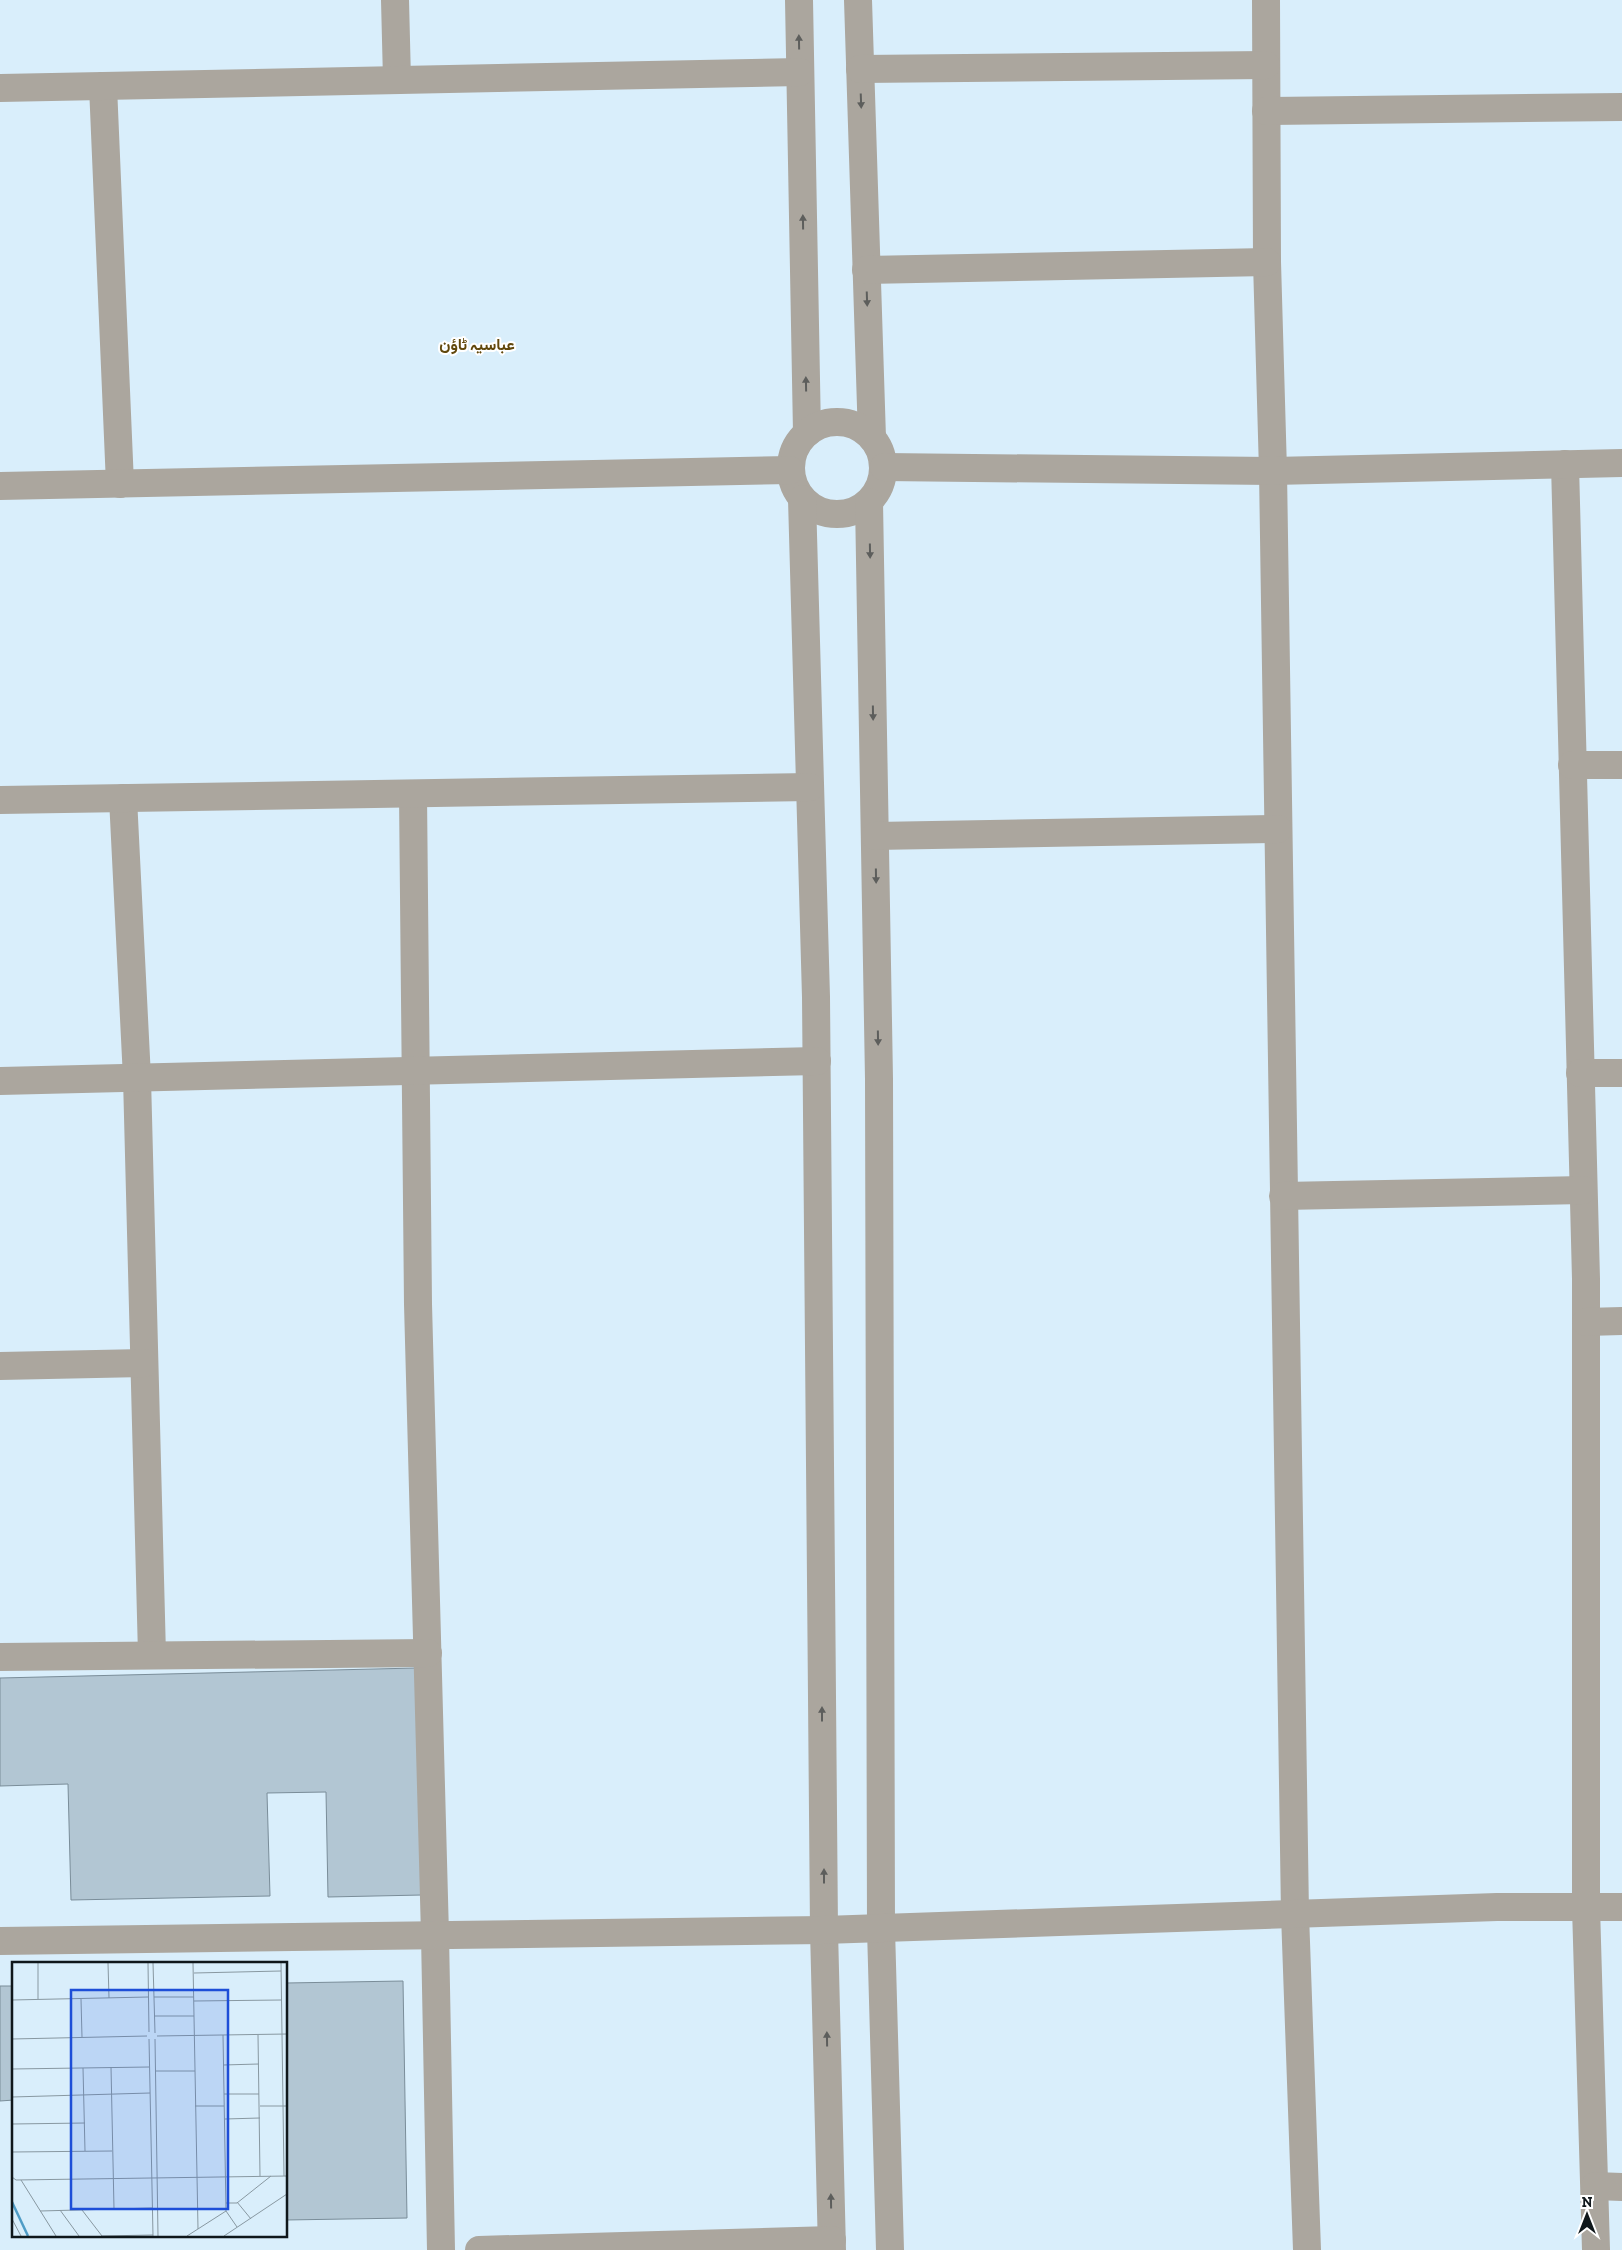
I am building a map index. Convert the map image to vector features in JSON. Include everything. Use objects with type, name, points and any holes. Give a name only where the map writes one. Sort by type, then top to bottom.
[{"type":"street","points":[[395,0],[397,80]]},
{"type":"street","points":[[798,0],[807,433]]},
{"type":"street","points":[[858,0],[872,438]]},
{"type":"street","points":[[1266,0],[1267,262],[1273,471],[1295,1914],[1307,2250]]},
{"type":"street","points":[[860,69],[1266,65]]},
{"type":"street","points":[[0,88],[800,72]]},
{"type":"street","points":[[103,86],[120,484]]},
{"type":"street","points":[[1266,110],[1622,107]]},
{"type":"street","points":[[866,270],[1267,262]]},
{"type":"street","points":[[832,422],[846,423],[860,428],[872,438],[881,452],[884,468],[882,484],[869,502],[846,514],[830,515],[814,510],[802,500],[793,486],[790,470],[792,456],[798,443],[807,433],[819,426],[832,422]]},
{"type":"street","points":[[884,468],[1273,471],[1622,463]]},
{"type":"street","points":[[1565,464],[1586,1322],[1586,1907],[1596,2250]]},
{"type":"street","points":[[0,486],[790,470]]},
{"type":"street","points":[[479,2250],[832,2245],[824,1930],[817,1061],[802,500]]},
{"type":"street","points":[[869,502],[879,1099],[881,1929],[890,2250]]},
{"type":"street","points":[[1572,766],[1622,765]]},
{"type":"street","points":[[0,800],[810,787]]},
{"type":"street","points":[[413,794],[418,1304],[436,1936],[441,2250]]},
{"type":"street","points":[[123,798],[137,1078],[152,1655]]},
{"type":"street","points":[[875,836],[1278,830]]},
{"type":"street","points":[[0,1081],[817,1061]]},
{"type":"street","points":[[1580,1073],[1622,1073]]},
{"type":"street","points":[[1283,1196],[1583,1190]]},
{"type":"street","points":[[1586,1322],[1622,1321]]},
{"type":"street","points":[[0,1366],[144,1363]]},
{"type":"street","points":[[0,1657],[428,1652]]},
{"type":"street","points":[[0,1940],[881,1929],[1498,1907],[1622,1907]]},
{"type":"street","points":[[1594,2186],[1622,2187]]},
{"type":"building","points":[[416,1668],[422,1895],[328,1897],[326,1792],[267,1793],[270,1896],[71,1900],[68,1784],[0,1786],[0,1678]]},
{"type":"building","points":[[403,1981],[407,2218],[288,2220],[288,1983]]},
{"type":"building","points":[[0,1986],[12,1986],[12,2100],[0,2101]]},
{"type":"district","name":"عباسیہ ٹاؤن","points":[[477,344]]}]
